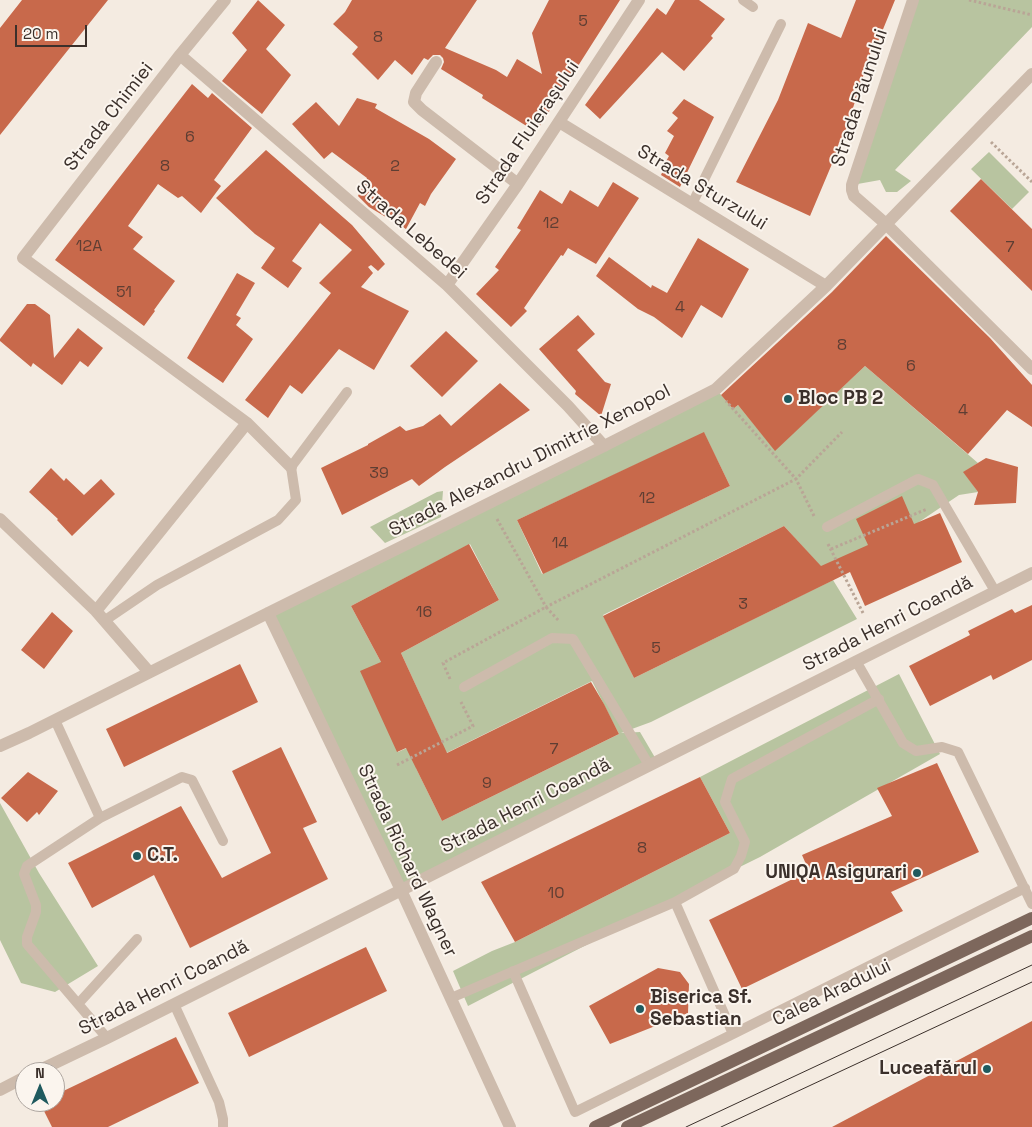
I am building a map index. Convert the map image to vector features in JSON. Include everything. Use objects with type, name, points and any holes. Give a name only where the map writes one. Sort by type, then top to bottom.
[{"type":"main road","name":"Calea Aradului","points":[[595,1127],[1032,918]]},
{"type":"main road","name":"Calea Aradului","points":[[627,1127],[1032,936]]},
{"type":"street","name":"Strada Chimiei","points":[[225,0],[180,55],[23,258],[247,423]]},
{"type":"street","name":"Strada Fluierașului","points":[[447,285],[518,184],[639,0]]},
{"type":"street","name":"Strada Păunului","points":[[886,224],[854,196],[852,185],[913,0]]},
{"type":"street","name":"Strada Lebedei","points":[[180,55],[447,285],[568,406],[604,446]]},
{"type":"street","points":[[436,62],[416,93],[414,102],[518,184]]},
{"type":"street","name":"Strada Alexandru Dimitrie Xenopol","points":[[0,746],[716,389],[826,286],[1032,74]]},
{"type":"street","name":"Strada Sturzului","points":[[558,122],[826,286]]},
{"type":"street","points":[[886,224],[1032,369]]},
{"type":"street","points":[[100,616],[247,423],[291,467]]},
{"type":"street","points":[[0,519],[100,616],[149,672]]},
{"type":"street","name":"Strada Henri Coandă","points":[[57,1062],[1032,573]]},
{"type":"street","name":"Strada Richard Wagner","points":[[268,613],[401,890],[510,1127]]},
{"type":"street","points":[[0,1090],[15,1082]]},
{"type":"lane","points":[[743,0],[753,7]]},
{"type":"lane","points":[[692,204],[781,24]]},
{"type":"lane","points":[[100,616],[278,520],[296,500],[291,467],[347,392]]},
{"type":"lane","points":[[828,527],[918,480],[933,486],[996,591]]},
{"type":"lane","points":[[464,687],[552,638],[572,639],[648,765]]},
{"type":"lane","points":[[856,661],[903,743],[916,751],[942,747],[958,752],[1032,904]]},
{"type":"lane","points":[[451,998],[675,902],[734,869],[741,856],[745,842],[725,802],[732,780],[878,699]]},
{"type":"lane","points":[[55,720],[100,818]]},
{"type":"lane","points":[[107,1038],[27,944],[27,936],[36,912],[36,905],[24,874],[27,866],[100,818],[182,777],[192,780],[222,840]]},
{"type":"lane","points":[[513,971],[575,1112],[1025,888]]},
{"type":"lane","points":[[675,902],[733,1034]]},
{"type":"lane","points":[[78,1004],[137,938]]},
{"type":"lane","points":[[174,1004],[219,1102],[222,1127]]},
{"type":"path","points":[[969,0],[1032,15]]},
{"type":"path","points":[[978,130],[1032,182]]},
{"type":"path","points":[[488,503],[546,607],[796,479],[716,389]]},
{"type":"path","points":[[830,548],[932,507]]},
{"type":"path","points":[[443,663],[451,681]]},
{"type":"path","points":[[397,765],[473,726],[460,699]]},
{"type":"green space","points":[[913,0],[1032,0],[1032,27],[895,170],[911,181],[897,192],[886,192],[880,180],[852,185]]},
{"type":"green space","points":[[989,152],[1029,192],[1012,209],[971,169]]},
{"type":"green space","points":[[865,366],[978,463],[964,472],[978,492],[959,495],[833,580],[857,619],[651,722],[621,733],[640,732],[657,761],[401,890],[268,613],[716,389],[733,409],[738,405],[775,450]],"holes":[[[704,433],[730,486],[542,574],[517,520]],[[784,526],[833,580],[634,678],[603,615]],[[470,544],[499,600],[401,653],[438,734],[398,752],[381,662],[351,606]],[[592,681],[619,734],[442,821],[416,768]]]},
{"type":"green space","points":[[443,491],[441,517],[385,543],[370,527],[437,492]]},
{"type":"green space","points":[[899,674],[940,754],[760,857],[468,1006],[453,971],[492,951],[515,942],[730,833],[700,777]]},
{"type":"green space","points":[[0,803],[39,873],[98,966],[55,992],[21,983],[0,940]]},
{"type":"building","points":[[22,0],[108,0],[0,135],[0,28]]},
{"type":"building","points":[[258,0],[285,25],[266,49],[291,75],[262,114],[222,81],[247,50],[232,33]]},
{"type":"building","points":[[352,0],[477,0],[445,48],[496,70],[507,77],[517,59],[542,74],[532,33],[549,0],[620,0],[536,132],[482,98],[483,95],[441,69],[444,62],[440,55],[433,55],[428,60],[424,58],[412,75],[395,60],[378,80],[352,54],[358,47],[333,24],[345,12]]},
{"type":"building","points":[[675,0],[699,0],[725,19],[711,36],[713,38],[684,71],[662,52],[600,119],[585,105],[657,8],[666,15]]},
{"type":"building","points":[[856,0],[895,0],[877,44],[874,42],[845,133],[810,216],[736,182],[778,100],[808,23],[841,38]]},
{"type":"building","points":[[192,84],[208,98],[212,93],[252,128],[214,180],[221,186],[201,213],[182,196],[178,198],[158,184],[128,226],[143,237],[133,249],[175,281],[144,326],[55,260]]},
{"type":"building","points":[[357,98],[377,104],[375,108],[429,139],[456,159],[431,194],[425,206],[420,203],[406,229],[369,207],[358,196],[367,178],[332,152],[324,159],[292,124],[316,102],[339,126]]},
{"type":"building","points":[[684,99],[714,117],[680,187],[661,175],[669,156],[665,153],[674,136],[667,131],[678,118],[672,113]]},
{"type":"building","points":[[266,150],[352,225],[385,264],[378,271],[371,265],[368,267],[373,273],[361,287],[409,311],[374,370],[339,349],[302,394],[290,385],[268,418],[245,400],[331,293],[319,283],[352,250],[320,223],[292,261],[302,268],[288,288],[261,268],[275,248],[255,234],[216,198]]},
{"type":"building","points":[[981,179],[1032,229],[1032,291],[950,211]]},
{"type":"building","points":[[613,182],[639,198],[596,264],[568,248],[563,256],[561,255],[524,308],[527,311],[511,327],[476,294],[499,270],[495,267],[521,230],[517,228],[540,190],[562,204],[570,190],[598,207]]},
{"type":"building","points":[[886,236],[990,338],[1032,385],[1032,427],[1007,410],[968,454],[865,366],[775,451],[738,405],[733,409],[721,395],[832,292]]},
{"type":"building","points":[[698,238],[749,269],[722,318],[701,305],[682,338],[654,317],[638,309],[596,276],[609,257],[651,288],[652,285],[667,293]]},
{"type":"building","points":[[237,273],[255,283],[236,315],[241,318],[236,325],[253,339],[223,383],[187,358]]},
{"type":"building","points":[[27,304],[35,304],[50,315],[54,358],[78,328],[103,348],[88,367],[80,361],[62,385],[33,363],[31,367],[0,341]]},
{"type":"building","points":[[578,315],[595,334],[577,350],[605,382],[611,384],[601,416],[575,394],[576,391],[539,349]]},
{"type":"building","points":[[446,331],[478,361],[442,397],[410,366]]},
{"type":"building","points":[[500,383],[530,410],[419,486],[412,479],[342,515],[321,468],[368,445],[400,426],[406,431],[423,426],[440,414],[451,426]]},
{"type":"building","points":[[704,432],[730,486],[543,574],[517,520]]},
{"type":"building","points":[[986,458],[1018,467],[1016,503],[974,505],[978,492],[963,472]]},
{"type":"building","points":[[51,468],[64,481],[66,478],[84,495],[101,479],[115,494],[72,536],[58,519],[29,492]]},
{"type":"building","points":[[902,496],[914,524],[940,513],[962,562],[865,606],[850,572],[634,678],[603,616],[784,526],[821,566],[868,545],[856,519]]},
{"type":"building","points":[[469,544],[499,600],[401,653],[447,753],[591,682],[619,734],[442,821],[406,748],[397,752],[360,671],[381,662],[351,606]]},
{"type":"building","points":[[1032,605],[1032,660],[993,680],[991,675],[930,706],[909,666],[970,635],[968,631],[1012,609],[1015,613]]},
{"type":"building","points":[[52,612],[73,631],[44,669],[21,650]]},
{"type":"building","points":[[240,664],[258,702],[124,767],[106,729]]},
{"type":"building","points":[[281,747],[317,822],[303,828],[328,879],[190,948],[154,875],[92,908],[68,863],[181,806],[222,878],[271,853],[232,771]]},
{"type":"building","points":[[937,763],[979,852],[891,892],[903,911],[742,989],[709,920],[809,871],[802,855],[892,816],[877,788]]},
{"type":"building","points":[[28,772],[58,791],[39,815],[37,812],[27,822],[1,798]]},
{"type":"building","points":[[700,777],[730,833],[515,942],[481,882]]},
{"type":"building","points":[[366,947],[387,991],[249,1057],[228,1013]]},
{"type":"building","name":"Biserica Sf. Sebastian","points":[[658,968],[680,972],[689,984],[688,1013],[610,1044],[589,1006]]},
{"type":"building","name":"Luceafărul","points":[[1032,1021],[1032,1127],[832,1127]]},
{"type":"building","points":[[176,1037],[199,1083],[108,1127],[52,1127],[44,1112],[65,1112],[65,1090]]},
{"type":"tram line","points":[[686,1127],[1032,965]]},
{"type":"tram line","points":[[721,1127],[1032,982]]},
{"type":"place","name":"Bloc PB 2","points":[[788,399]]},
{"type":"place","name":"C.T.","points":[[137,856]]},
{"type":"place","name":"UNIQA Asigurari","points":[[917,873]]},
{"type":"place","name":"Biserica Sf. Sebastian","points":[[640,1009]]},
{"type":"place","name":"Luceafărul","points":[[987,1069]]}]
